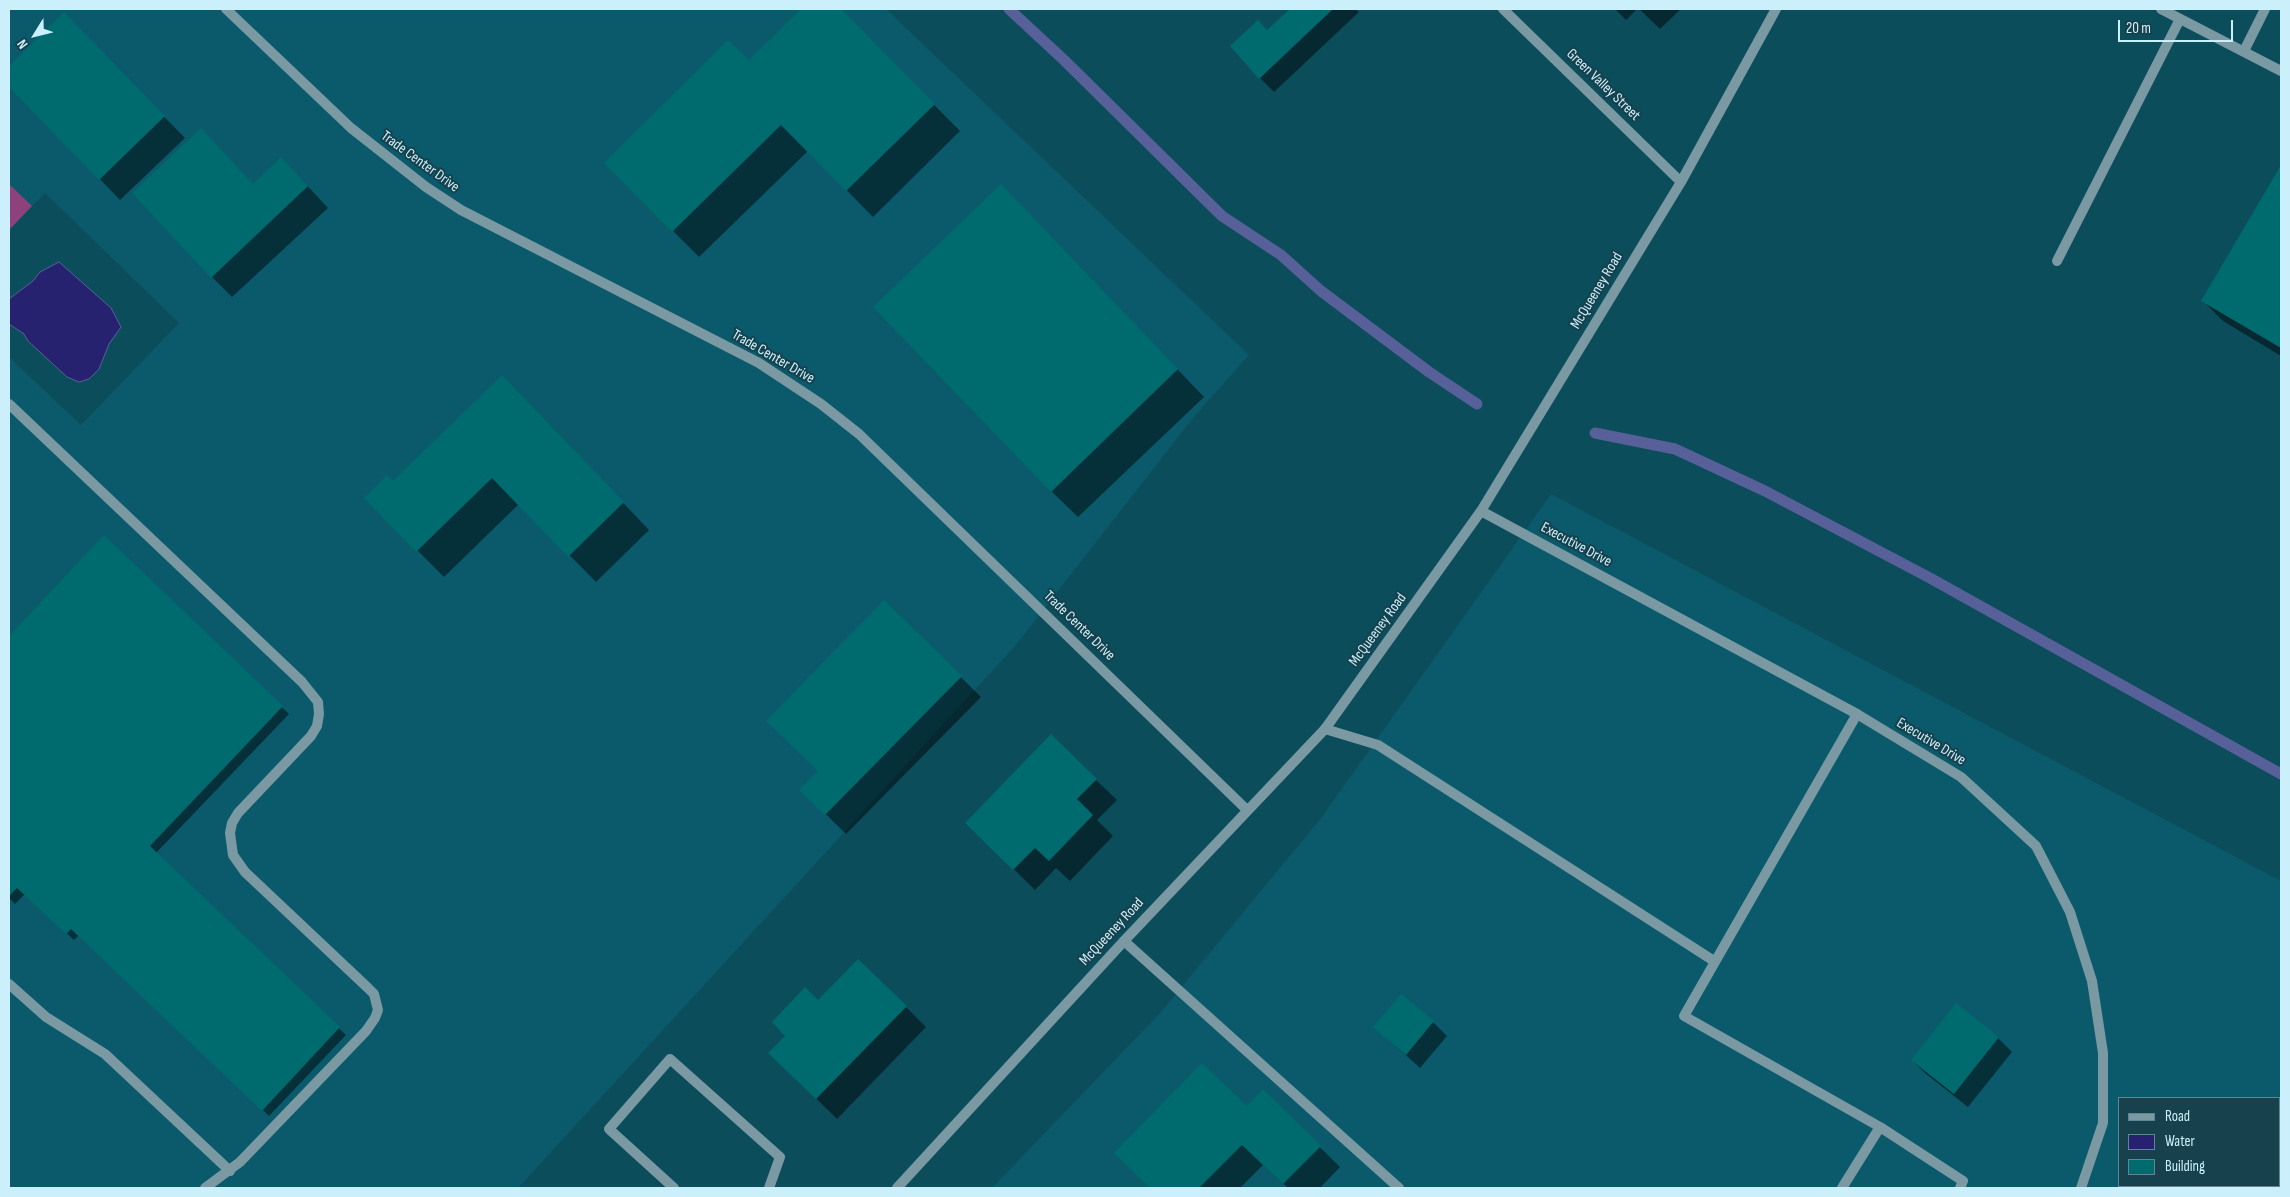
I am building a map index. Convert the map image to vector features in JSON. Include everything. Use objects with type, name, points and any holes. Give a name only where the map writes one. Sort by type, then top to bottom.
[{"type":"street","name":"Trade Center Drive","points":[[226,9],[351,128],[440,196],[498,230],[759,364],[791,383],[859,434],[1247,810]]},
{"type":"street","name":"Green Valley Street","points":[[1504,9],[1680,182]]},
{"type":"street","name":"McQueeney Road","points":[[897,1188],[1124,941],[1325,729],[1481,511],[1680,182],[1776,9]]},
{"type":"street","points":[[2161,9],[2281,70]]},
{"type":"street","points":[[2244,51],[2265,9]]},
{"type":"street","points":[[2057,261],[2180,19]]},
{"type":"street","points":[[9,404],[302,682],[318,702],[319,714],[311,736],[238,813],[232,823],[231,844],[238,864],[374,994],[378,1010],[366,1031],[230,1171],[205,1188]]},
{"type":"street","name":"Executive Drive","points":[[1481,511],[1857,714],[1961,777],[2036,846],[2070,912],[2092,981],[2103,1053],[2103,1123],[2081,1188]]},
{"type":"street","points":[[1857,714],[1684,1016],[1880,1127],[1961,1185]]},
{"type":"street","points":[[1325,729],[1378,745],[1714,962]]},
{"type":"street","points":[[1124,941],[1400,1188]]},
{"type":"street","points":[[9,984],[46,1017],[105,1054],[230,1171]]},
{"type":"street","points":[[674,1188],[609,1130],[670,1059],[780,1157],[769,1188]]},
{"type":"street","points":[[1842,1188],[1880,1127]]},
{"type":"shaded area","points":[[9,9],[886,9],[1249,355],[1193,418],[1015,646],[518,1188],[9,1188],[9,357],[81,425],[179,323],[45,193],[9,230]]},
{"type":"shaded area","points":[[9,184],[32,206],[9,230]]},
{"type":"shaded area","points":[[1551,494],[2281,881],[2281,1188],[992,1188],[1161,1012],[1321,818]]},
{"type":"water","points":[[59,262],[111,308],[121,327],[109,344],[99,369],[89,379],[79,382],[67,377],[28,341],[24,334],[9,324],[9,299],[33,281],[40,272]]},
{"type":"building","points":[[801,9],[841,9],[935,104],[846,191],[781,125],[672,232],[604,163],[728,40],[749,60]]},
{"type":"building","points":[[1290,9],[1333,9],[1259,79],[1230,46],[1258,20],[1267,30]]},
{"type":"building","points":[[64,12],[165,116],[99,180],[9,87],[9,66]]},
{"type":"building","points":[[201,128],[253,184],[281,157],[308,186],[211,278],[132,193]]},
{"type":"building","points":[[2281,165],[2281,348],[2201,301]]},
{"type":"building","points":[[1001,184],[1178,369],[1051,492],[873,307]]},
{"type":"building","points":[[502,375],[624,502],[568,557],[492,478],[416,552],[364,498],[387,475],[393,481]]},
{"type":"building","points":[[104,535],[283,706],[150,846],[340,1027],[262,1111],[71,929],[66,934],[17,888],[9,896],[9,636]]},
{"type":"building","points":[[884,600],[962,676],[825,815],[799,790],[818,771],[766,721]]},
{"type":"building","points":[[1051,734],[1097,779],[1077,799],[1093,815],[1049,861],[1035,848],[1013,870],[965,823]]},
{"type":"building","points":[[858,959],[907,1006],[816,1099],[768,1053],[785,1036],[772,1022],[805,987],[818,1000]]},
{"type":"building","points":[[1401,994],[1434,1021],[1406,1055],[1373,1027]]},
{"type":"building","points":[[1956,1003],[1999,1037],[1954,1094],[1911,1060]]},
{"type":"building","points":[[1202,1063],[1247,1106],[1263,1089],[1321,1146],[1283,1184],[1242,1145],[1199,1188],[1150,1188],[1114,1153]]},
{"type":"waterway","points":[[1009,9],[1064,60],[1222,216],[1281,255],[1321,291],[1429,372],[1477,404]]},
{"type":"waterway","points":[[1595,433],[1675,449],[1765,491],[1930,578],[2281,774]]}]
